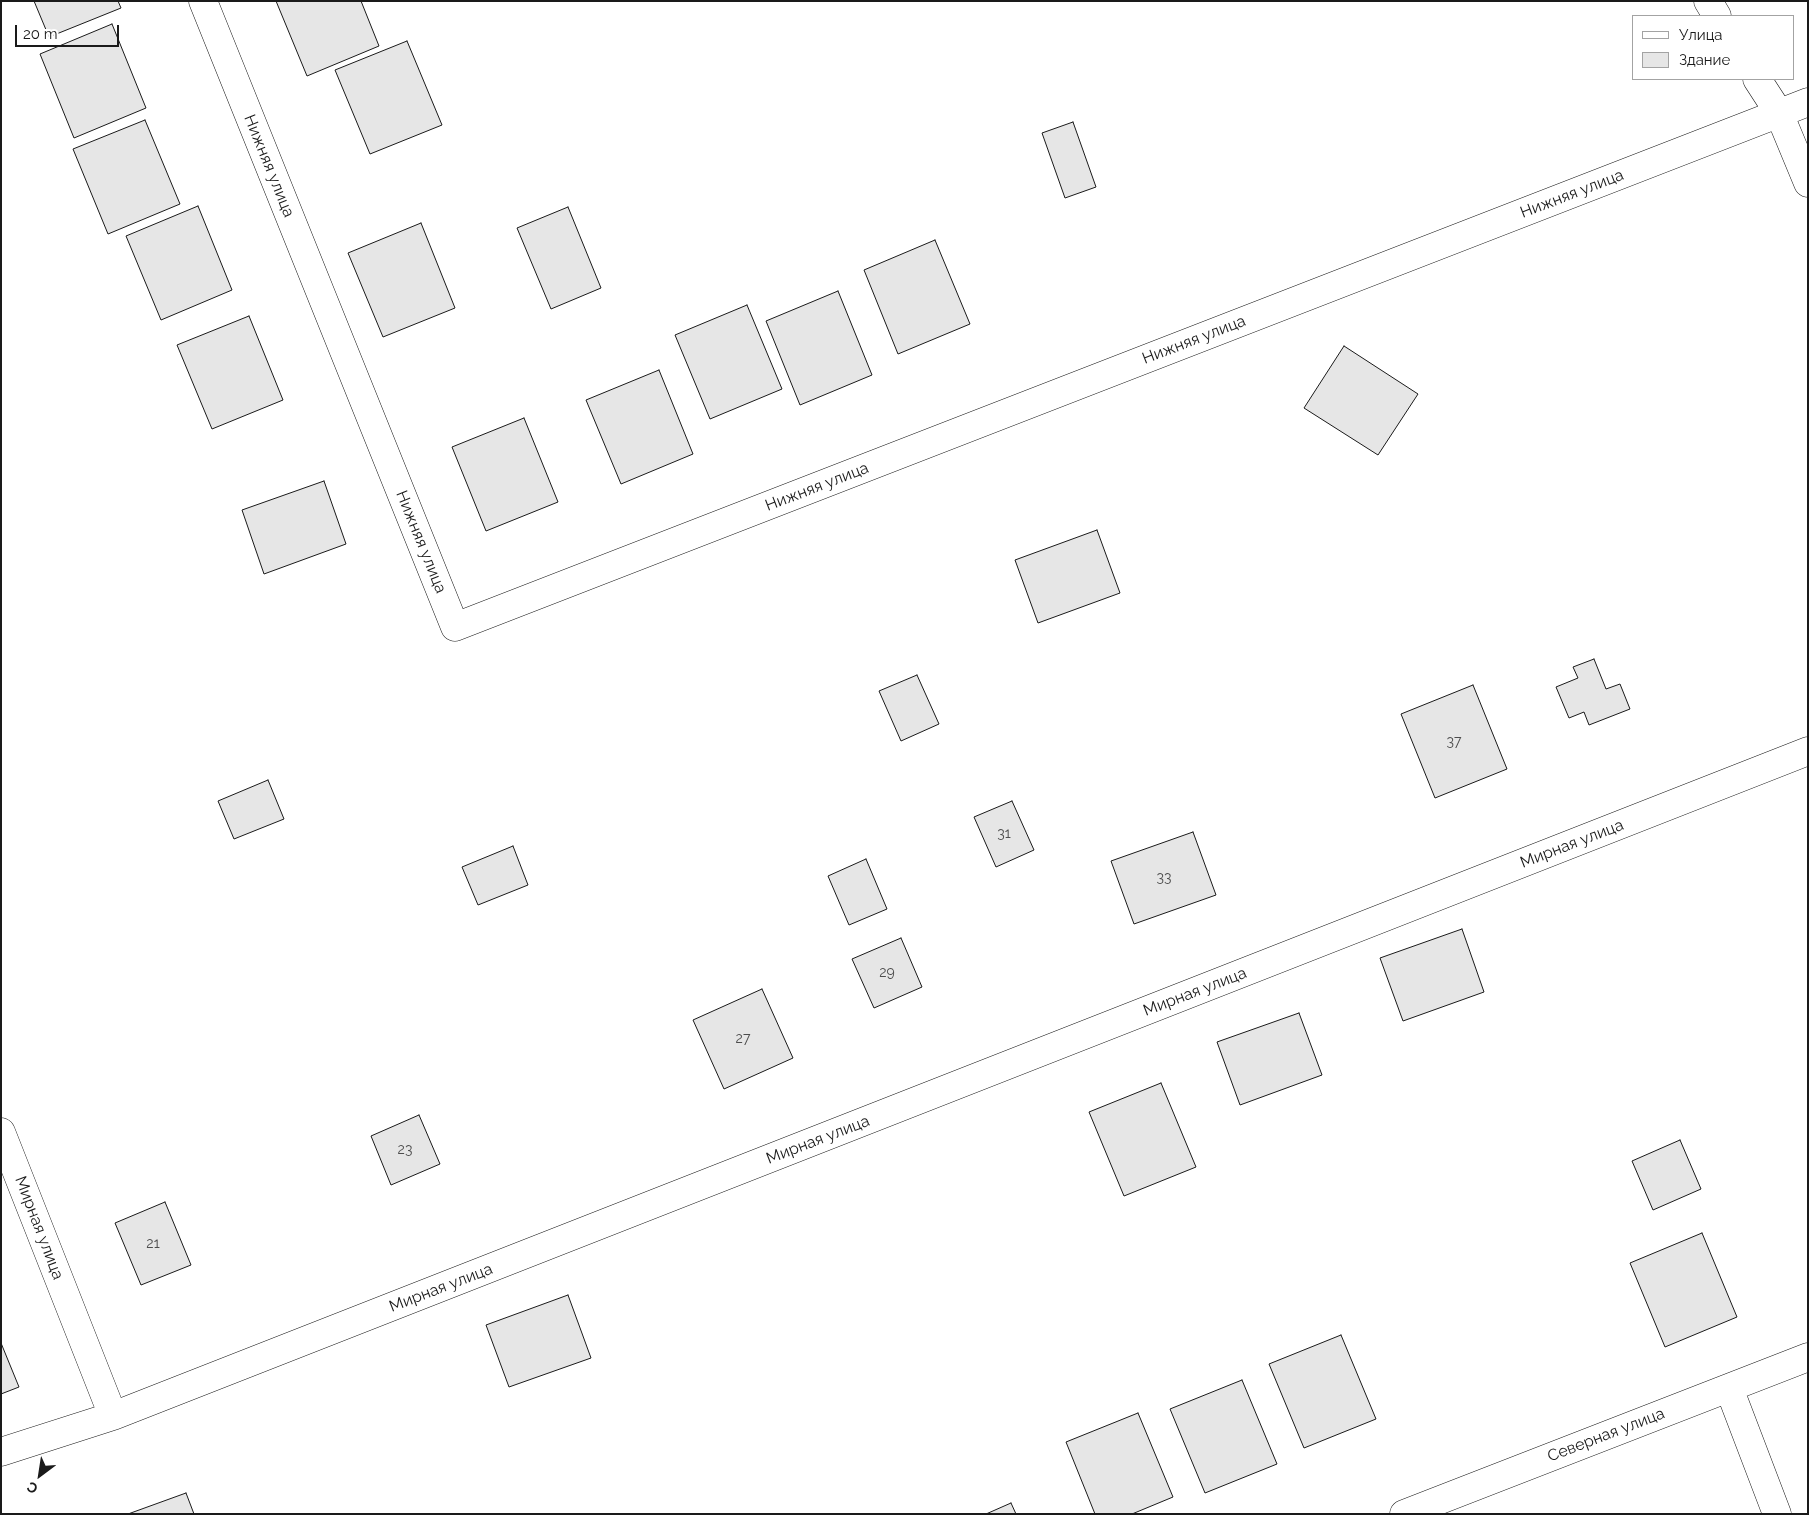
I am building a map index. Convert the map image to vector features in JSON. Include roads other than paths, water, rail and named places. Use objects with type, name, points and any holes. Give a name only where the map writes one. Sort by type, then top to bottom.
[{"type":"street","name":"Нижняя улица","points":[[203,1],[455,627],[1808,102]]},
{"type":"street","points":[[1708,1],[1716,15]]},
{"type":"street","points":[[1759,80],[1780,113],[1808,184]]},
{"type":"street","name":"Мирная улица","points":[[1,1132],[113,1416],[1808,751]]},
{"type":"street","name":"Северная улица","points":[[1404,1514],[1808,1357]]},
{"type":"street","points":[[1729,1388],[1777,1514]]},
{"type":"street","points":[[1,1452],[113,1416]]}]
